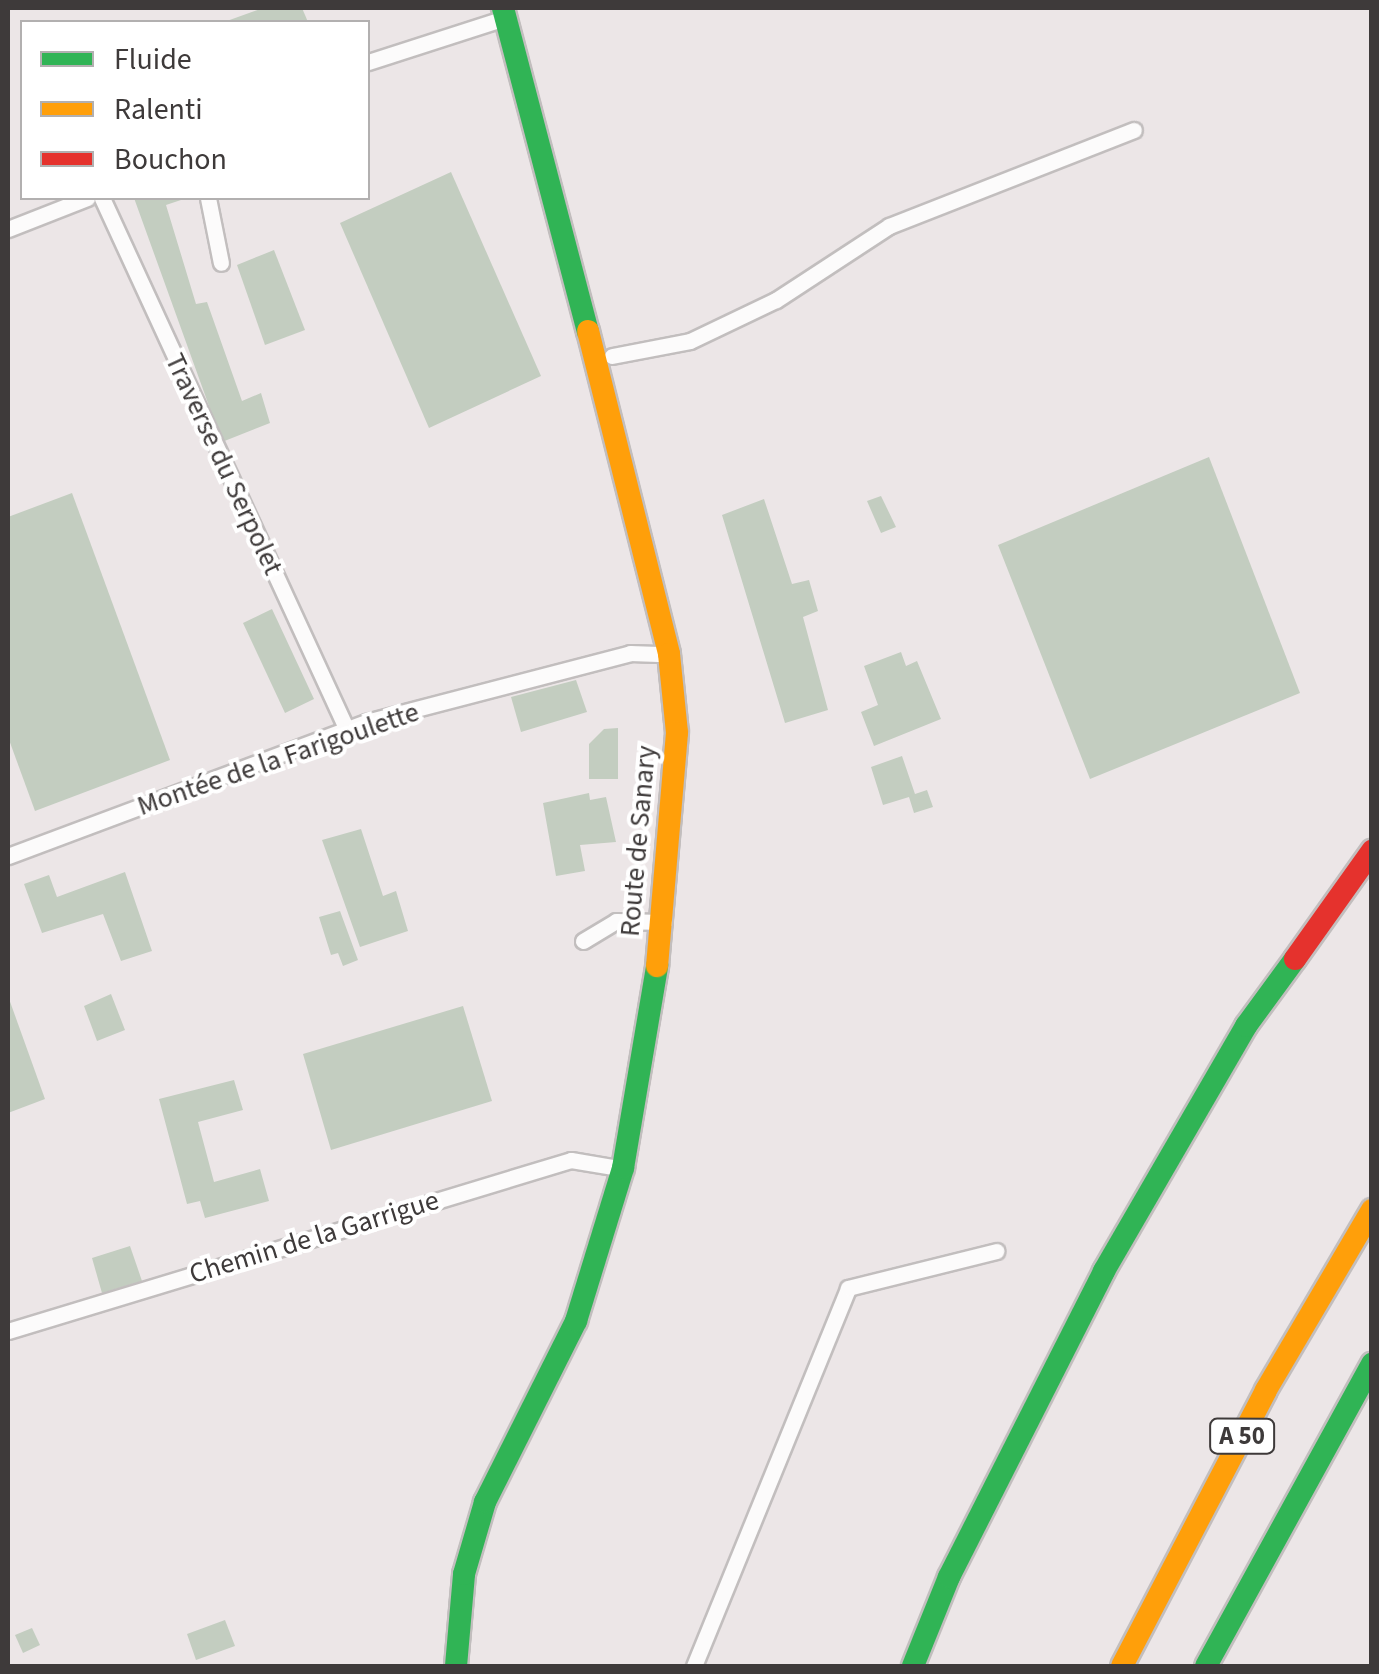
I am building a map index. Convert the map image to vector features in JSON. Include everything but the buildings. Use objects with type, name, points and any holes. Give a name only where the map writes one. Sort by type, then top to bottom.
[{"type":"main road","name":"Route de Sanary","points":[[510,11],[612,356],[667,559],[696,726],[685,914],[630,1232]]},
{"type":"main road","name":"Route de Sanary","points":[[456,1666],[464,1574],[484,1502],[576,1321],[623,1168],[664,922],[677,733],[670,654],[510,11]]},
{"type":"main road","points":[[914,1666],[949,1577],[1104,1272],[1246,1026],[1372,851]]},
{"type":"main road","name":"A 50","points":[[1122,1666],[1266,1390],[1372,1210]]},
{"type":"main road","points":[[518,1493],[614,1282]]},
{"type":"main road","name":"A 50","points":[[1206,1666],[1372,1364]]},
{"type":"main road","points":[[496,1556],[506,1523]]},
{"type":"main road","points":[[479,1666],[488,1590]]},
{"type":"lane","points":[[370,61],[510,11]]},
{"type":"lane","points":[[612,356],[690,342],[776,300],[889,226],[1134,130]]},
{"type":"lane","points":[[8,229],[82,200]]},
{"type":"lane","name":"Traverse du Serpolet","points":[[103,200],[347,730]]},
{"type":"lane","points":[[208,200],[221,263]]},
{"type":"lane","name":"Montée de la Farigoulette","points":[[8,856],[347,730],[630,654],[670,654]]},
{"type":"lane","points":[[584,941],[616,921],[664,922]]},
{"type":"lane","name":"Chemin de la Garrigue","points":[[8,1331],[570,1160],[623,1168]]},
{"type":"lane","points":[[694,1666],[848,1288],[996,1252]]},
{"type":"traffic: fast","points":[[503,8],[588,331]]},
{"type":"traffic: fast","points":[[913,1666],[949,1577],[1104,1271],[1246,1026],[1295,959]]},
{"type":"traffic: fast","points":[[456,1666],[464,1574],[485,1502],[576,1321],[623,1168],[657,966]]},
{"type":"traffic: fast","points":[[1206,1666],[1372,1364]]},
{"type":"traffic: slow","points":[[588,331],[669,654],[677,733],[657,966]]},
{"type":"traffic: slow","points":[[1122,1666],[1266,1390],[1372,1210]]},
{"type":"traffic: jam","points":[[1295,959],[1372,851]]}]
